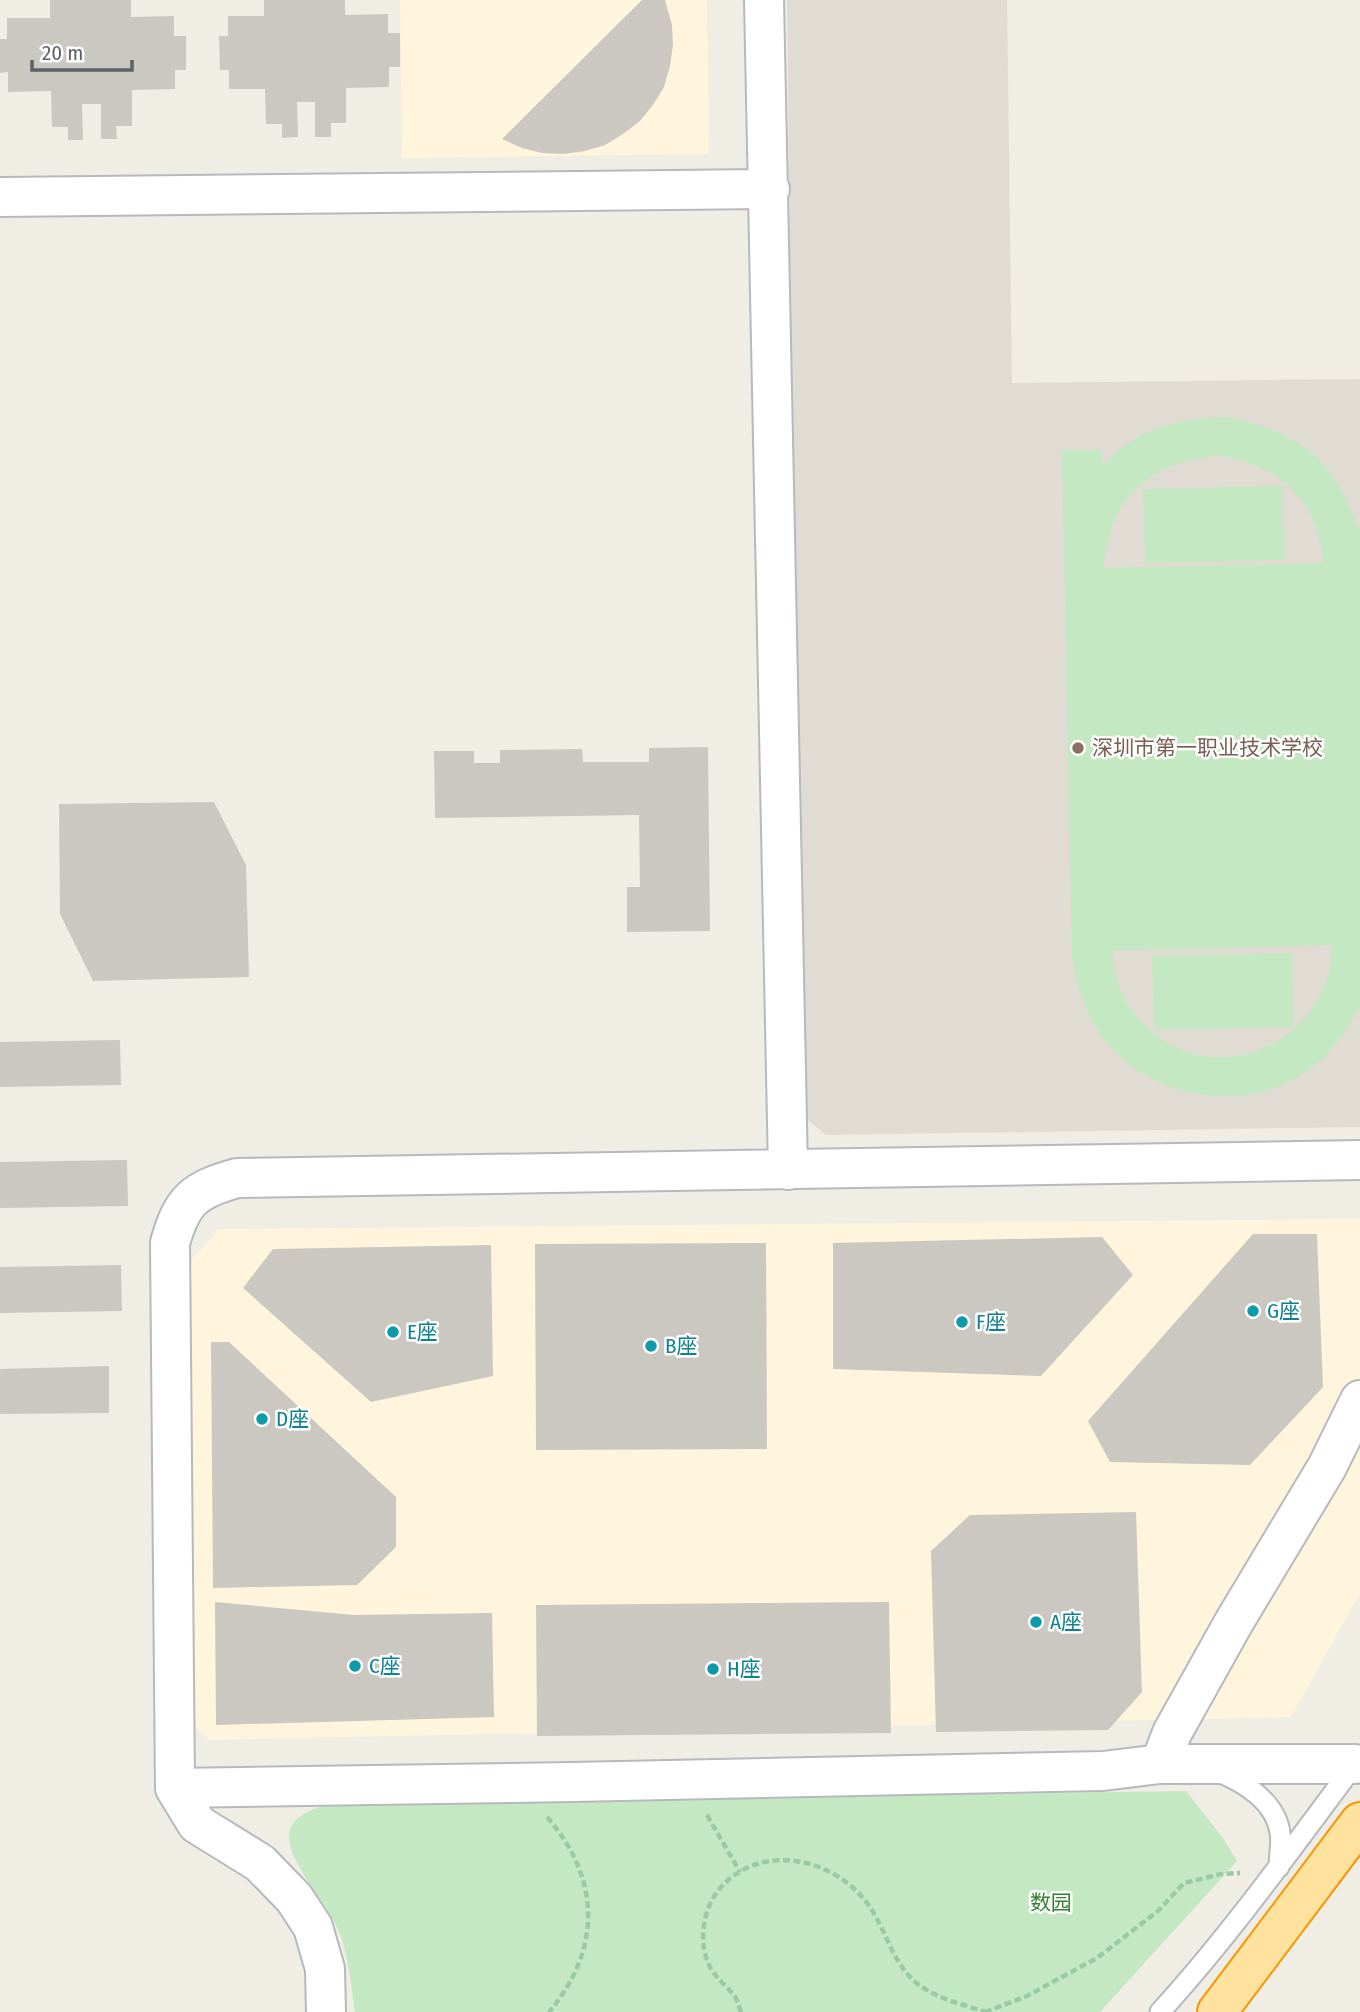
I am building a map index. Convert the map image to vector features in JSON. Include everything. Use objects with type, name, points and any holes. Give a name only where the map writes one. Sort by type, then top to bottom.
[{"type":"highway","points":[[1217,2012],[1360,1822]]},
{"type":"street","points":[[764,0],[770,189],[788,1170]]},
{"type":"street","points":[[0,197],[770,189]]},
{"type":"street","points":[[326,2012],[325,1969],[313,1927],[294,1898],[260,1863],[197,1824],[175,1788],[170,1244],[182,1209],[195,1195],[212,1185],[237,1178],[1360,1160]]},
{"type":"street","points":[[1160,1764],[1172,1732],[1327,1467],[1360,1400]]},
{"type":"street","points":[[175,1788],[1103,1772],[1160,1764],[1358,1760]]},
{"type":"lane","points":[[1160,2012],[1191,1978],[1279,1867],[1358,1760]]},
{"type":"lane","points":[[1201,1764],[1234,1778],[1255,1792],[1272,1811],[1280,1832],[1279,1867]]},
{"type":"path","points":[[703,1807],[740,1872]]},
{"type":"path","points":[[540,1809],[563,1835],[586,1883],[588,1911],[587,1937],[580,1962],[570,1983],[549,2012]]},
{"type":"path","points":[[741,2012],[734,1997],[710,1967],[703,1950],[703,1928],[707,1909],[727,1881],[740,1872],[773,1860],[798,1860],[837,1875],[867,1903],[901,1966],[912,1979],[923,1988],[952,2001],[986,2012],[1027,1996],[1097,1958],[1158,1911],[1184,1883],[1243,1872]]},
{"type":"shaded area","points":[[400,0],[707,0],[709,154],[402,158]]},
{"type":"shaded area","name":"深圳市第一职业技术学校","points":[[787,0],[1007,0],[1012,383],[1360,379],[1360,1127],[826,1135],[800,1113]]},
{"type":"shaded area","points":[[1360,1219],[1360,1593],[1291,1717],[209,1740],[174,1707],[173,1280],[219,1229]]},
{"type":"green space","points":[[1226,417],[1275,431],[1311,453],[1339,486],[1360,532],[1360,1007],[1345,1032],[1326,1055],[1301,1075],[1273,1088],[1242,1095],[1211,1096],[1180,1090],[1151,1078],[1125,1061],[1103,1038],[1091,1018],[1076,976],[1072,953],[1062,450],[1101,450],[1102,467],[1129,443],[1158,428],[1190,420]],"holes":[[[1223,456],[1263,469],[1294,491],[1314,522],[1323,563],[1104,568],[1107,543],[1114,521],[1139,486],[1175,464],[1198,458]],[[1332,945],[1327,980],[1312,1009],[1290,1032],[1263,1048],[1233,1057],[1201,1056],[1171,1045],[1143,1023],[1124,997],[1112,951]]]},
{"type":"green space","points":[[1282,486],[1284,560],[1145,563],[1143,489]]},
{"type":"green space","points":[[1292,953],[1293,1027],[1154,1030],[1152,956]]},
{"type":"green space","name":"数园","points":[[1186,1791],[1223,1838],[1237,1861],[1100,2012],[355,2012],[341,1936],[302,1872],[293,1854],[289,1837],[294,1823],[309,1811],[338,1803]]},
{"type":"building","points":[[50,0],[131,0],[131,17],[174,16],[174,36],[186,36],[186,70],[175,70],[175,89],[132,90],[132,126],[116,126],[117,139],[101,139],[101,104],[82,104],[83,140],[68,140],[68,127],[52,127],[51,91],[8,92],[8,72],[0,73],[0,39],[7,39],[7,18],[50,18]]},
{"type":"building","points":[[264,0],[345,0],[345,15],[388,14],[388,33],[400,33],[400,67],[389,67],[389,87],[346,88],[346,123],[331,123],[331,137],[315,137],[315,102],[297,102],[298,137],[282,138],[282,124],[266,124],[265,89],[229,89],[229,70],[220,70],[219,36],[228,36],[228,16],[264,16]]},
{"type":"building","points":[[642,0],[665,0],[672,25],[673,45],[664,87],[640,121],[605,145],[564,154],[542,153],[502,139]]},
{"type":"building","points":[[708,747],[710,931],[627,932],[627,887],[640,887],[639,815],[435,818],[434,751],[474,751],[474,763],[500,763],[500,750],[582,749],[583,762],[649,762],[649,748]]},
{"type":"building","points":[[214,802],[246,865],[249,977],[93,981],[60,914],[59,804]]},
{"type":"building","points":[[120,1040],[121,1085],[0,1087],[0,1042]]},
{"type":"building","points":[[127,1160],[128,1206],[0,1208],[0,1162]]},
{"type":"building","name":"G座","points":[[1253,1234],[1317,1234],[1323,1387],[1250,1465],[1110,1462],[1088,1421]]},
{"type":"building","name":"F座","points":[[1102,1237],[1133,1275],[1041,1376],[833,1369],[833,1243]]},
{"type":"building","name":"B座","points":[[766,1243],[767,1449],[536,1450],[535,1244]]},
{"type":"building","name":"E座","points":[[491,1245],[493,1376],[371,1402],[243,1288],[273,1249]]},
{"type":"building","points":[[121,1265],[122,1311],[0,1313],[0,1267]]},
{"type":"building","name":"D座","points":[[211,1342],[229,1342],[396,1497],[396,1547],[357,1585],[213,1588]]},
{"type":"building","points":[[109,1366],[109,1413],[0,1414],[0,1369]]},
{"type":"building","name":"A座","points":[[1136,1512],[1142,1692],[1108,1730],[936,1732],[931,1551],[970,1515]]},
{"type":"building","name":"C座","points":[[215,1602],[354,1615],[492,1613],[494,1717],[216,1725]]},
{"type":"building","name":"H座","points":[[889,1602],[891,1733],[537,1736],[536,1605]]},
{"type":"place","name":"深圳市第一职业技术学校","points":[[1078,748]]},
{"type":"place","name":"G座","points":[[1253,1311]]},
{"type":"place","name":"F座","points":[[962,1322]]},
{"type":"place","name":"E座","points":[[393,1332]]},
{"type":"place","name":"B座","points":[[651,1346]]},
{"type":"place","name":"D座","points":[[262,1419]]},
{"type":"place","name":"A座","points":[[1036,1622]]},
{"type":"place","name":"C座","points":[[355,1666]]},
{"type":"place","name":"H座","points":[[713,1669]]}]
